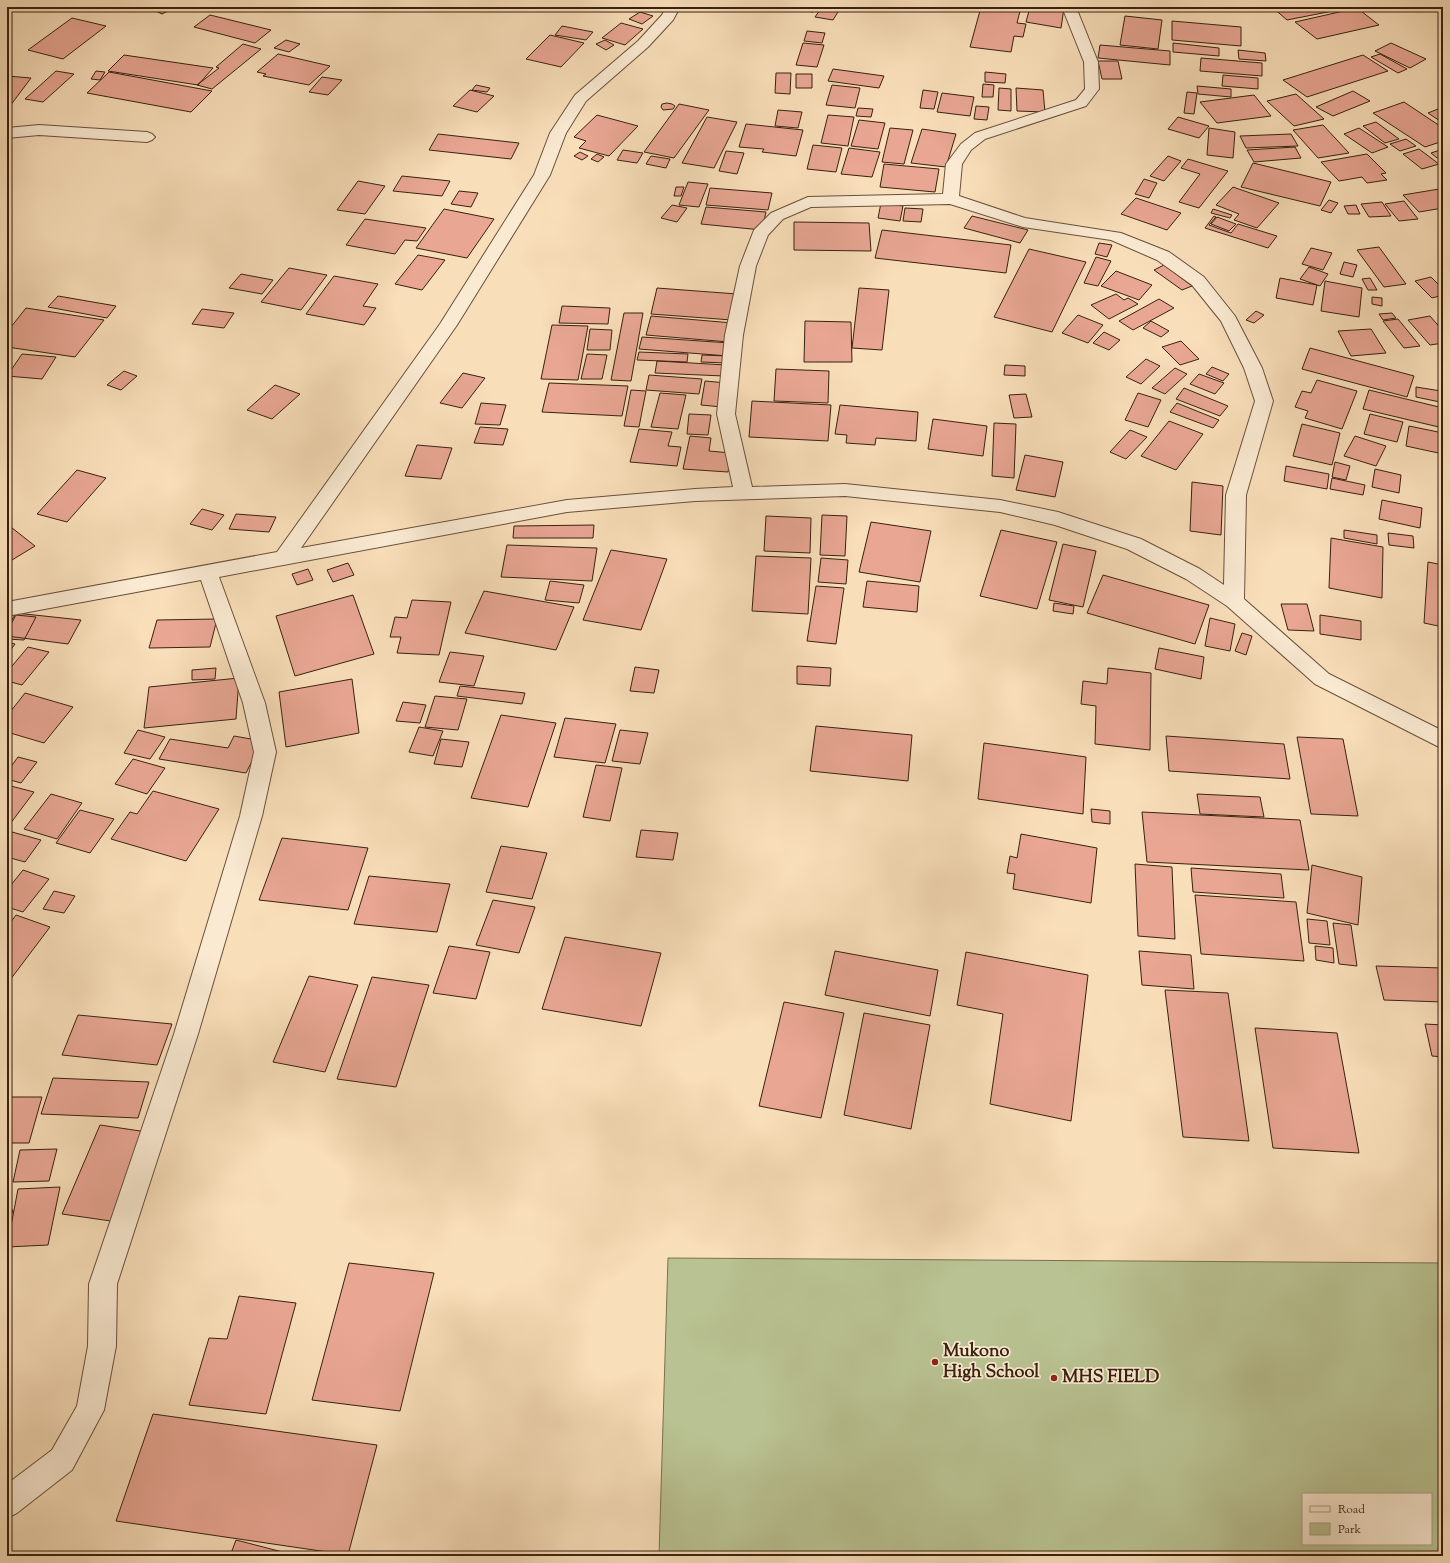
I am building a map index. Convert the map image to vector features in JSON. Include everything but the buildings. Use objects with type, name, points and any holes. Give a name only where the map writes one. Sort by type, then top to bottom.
[{"type":"street","points":[[283,559],[448,325],[542,175],[558,133],[580,98],[643,44],[668,17],[673,7]]},
{"type":"street","points":[[951,199],[954,164],[966,147],[980,136],[1081,103],[1092,89],[1090,62],[1069,7]]},
{"type":"street","points":[[7,133],[39,130],[147,137]]},
{"type":"street","points":[[744,494],[726,414],[734,335],[748,266],[760,233],[777,216],[808,202],[951,199],[1023,222],[1115,236],[1163,256],[1198,281],[1229,320],[1253,368],[1264,401],[1236,495],[1234,601]]},
{"type":"street","points":[[7,609],[567,506],[695,495],[845,490],[1000,506],[1058,519],[1134,544],[1193,574],[1234,601],[1322,679],[1443,741]]},
{"type":"street","points":[[7,1504],[62,1460],[90,1410],[102,1346],[103,1284],[186,1034],[254,802],[265,752],[254,703],[208,573]]},
{"type":"green space","name":"MHS FIELD","points":[[668,1258],[1443,1263],[1443,1556],[659,1556]]},
{"type":"place","name":"Mukono High School","points":[[935,1362]]},
{"type":"place","name":"MHS FIELD","points":[[1054,1378]]}]
